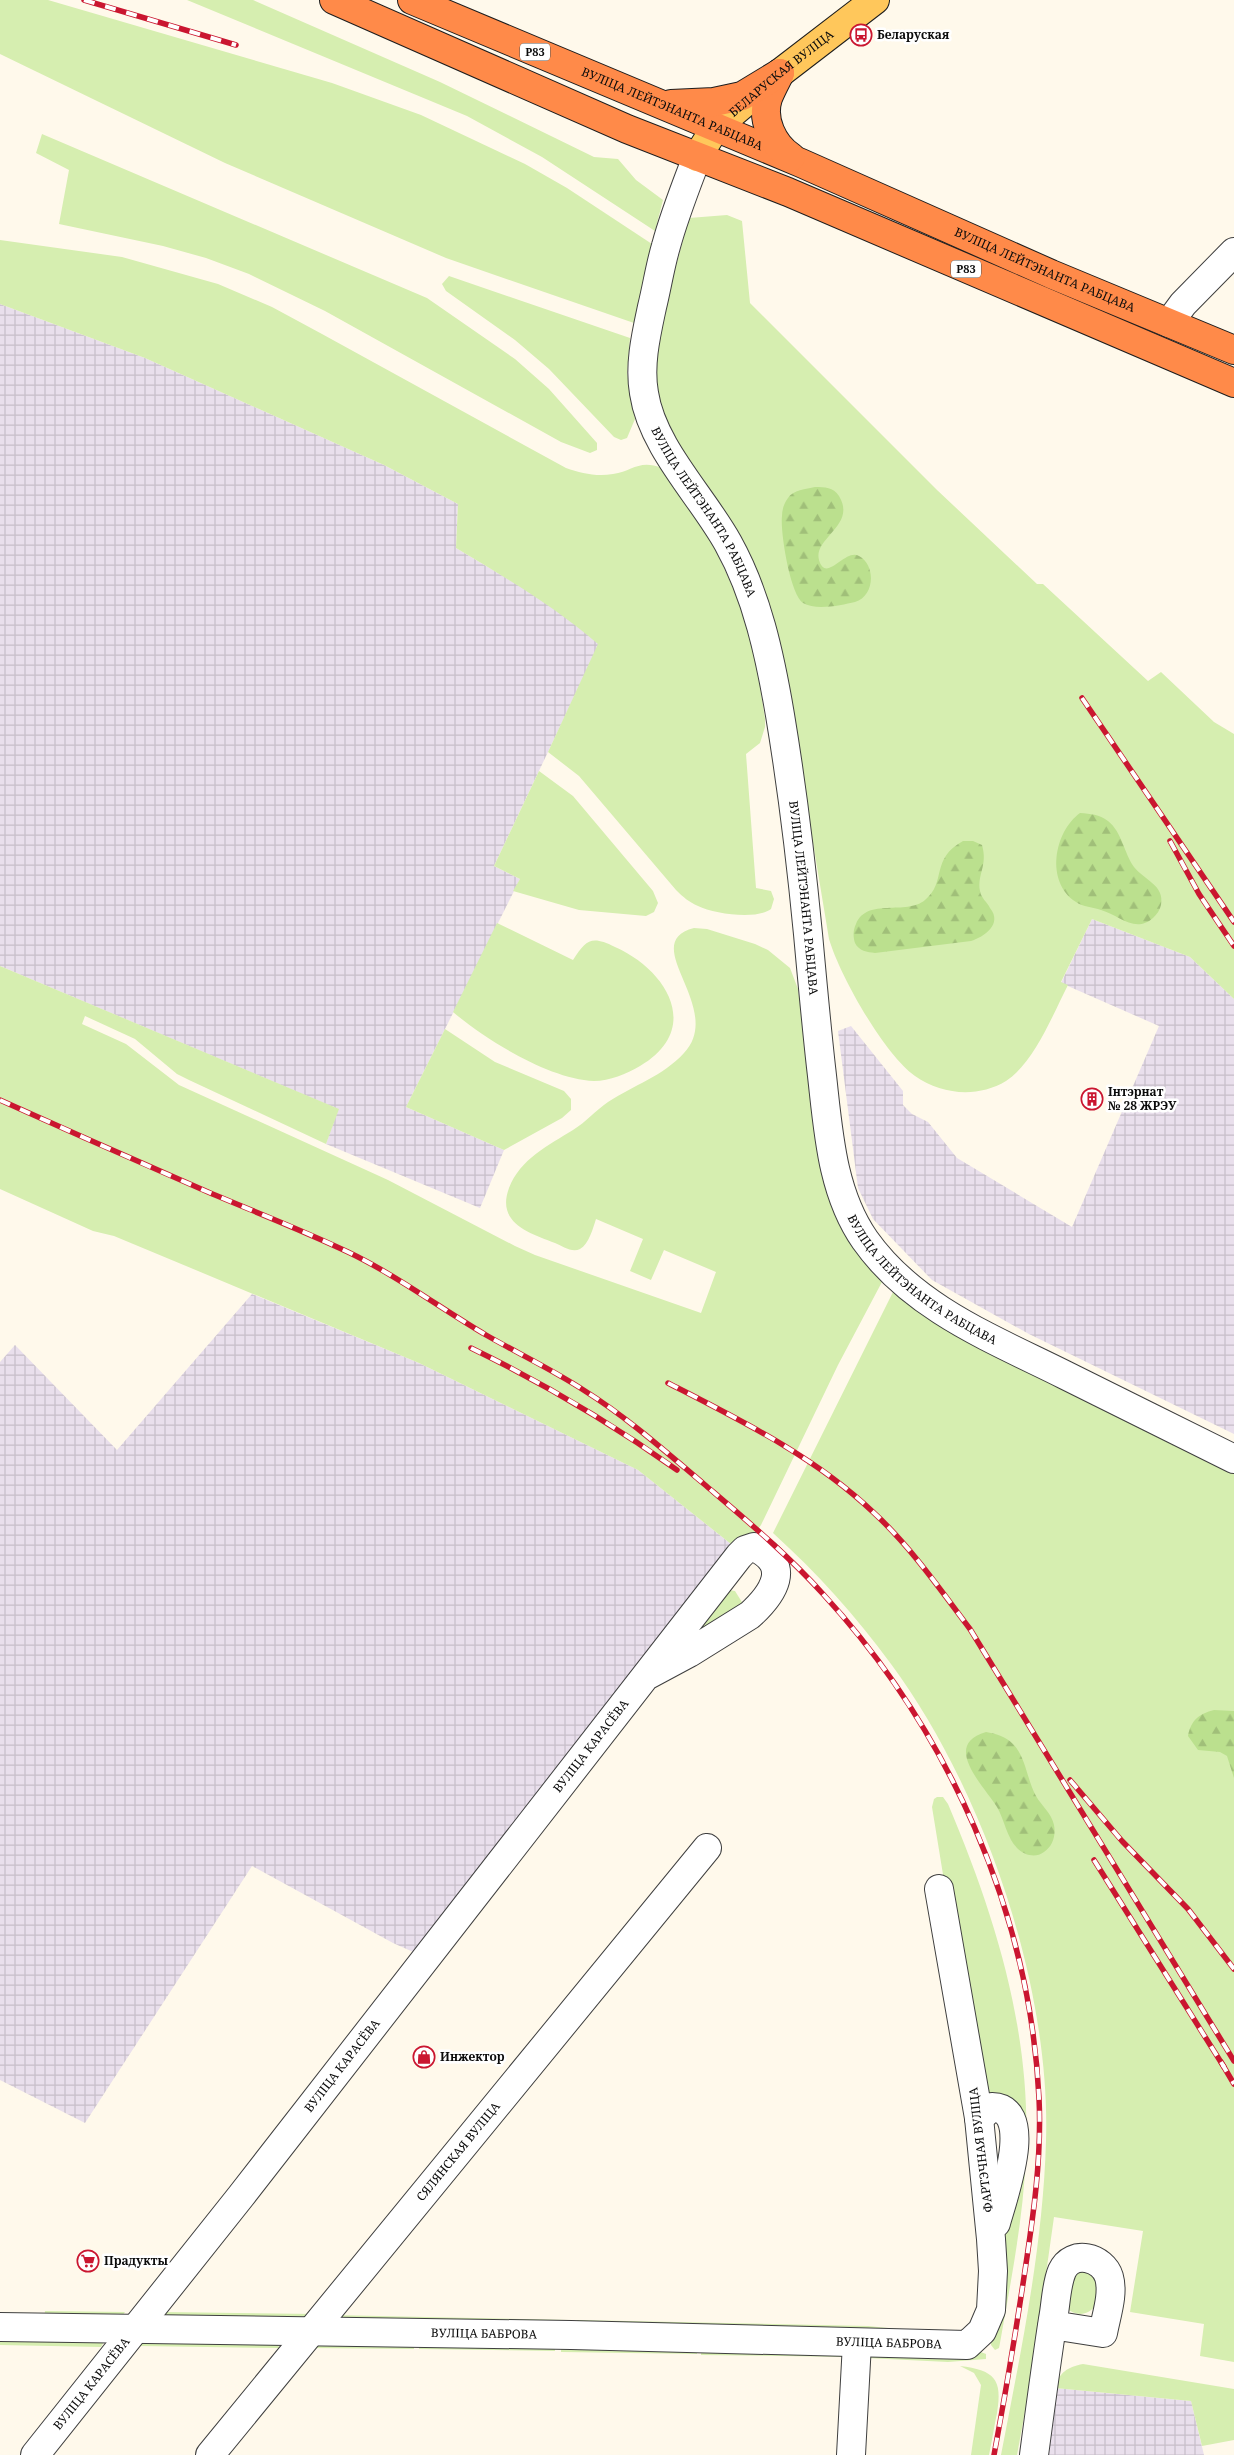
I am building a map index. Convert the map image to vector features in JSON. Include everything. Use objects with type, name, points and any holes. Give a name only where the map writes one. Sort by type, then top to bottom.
[{"type":"highway","name":"Р83","points":[[334,0],[628,129],[788,192],[1234,383]]},
{"type":"highway","name":"ВУЛІЦА ЛЕЙТЭНАНТА РАБЦАВА","points":[[412,0],[801,163],[1234,350]]},
{"type":"highway","points":[[658,103],[684,105],[714,102],[742,96],[780,73]]},
{"type":"highway","points":[[780,73],[768,98],[767,122],[778,146],[801,163]]},
{"type":"main road","name":"БЕЛАРУСКАЯ ВУЛІЦА","points":[[697,157],[716,127],[780,73],[875,0]]},
{"type":"street","name":"ВУЛІЦА ЛЕЙТЭНАНТА РАБЦАВА","points":[[697,157],[664,255],[644,350],[644,394],[649,413],[668,453],[710,512],[730,547],[748,587],[772,668],[783,736],[806,916],[829,1132],[839,1185],[851,1217],[877,1256],[896,1276],[916,1294],[943,1312],[998,1342],[1234,1458]]},
{"type":"street","points":[[1169,323],[1183,304],[1234,252]]},
{"type":"street","name":"ВУЛІЦА КАРАСЁВА","points":[[35,2455],[135,2330],[745,1550],[754,1547],[771,1560],[776,1572],[776,1583],[758,1608],[689,1653],[648,1675]]},
{"type":"street","name":"СЯЛЯНСКАЯ ВУЛІЦА","points":[[210,2455],[707,1848]]},
{"type":"street","name":"ФАРТЭЧНАЯ ВУЛІЦА","points":[[939,1889],[979,2118],[993,2271],[991,2310],[982,2331],[967,2345]]},
{"type":"street","points":[[1034,2455],[1052,2325],[1063,2268],[1075,2258],[1092,2259],[1106,2270],[1109,2278],[1108,2305],[1103,2334],[1052,2325]]},
{"type":"street","name":"ВУЛІЦА БАБРОВА","points":[[0,2327],[312,2331],[967,2345]]},
{"type":"street","points":[[852,2455],[857,2343]]},
{"type":"shaded area","points":[[0,304],[145,358],[384,465],[458,504],[456,548],[533,594],[568,618],[599,644],[494,866],[520,879],[406,1107],[504,1150],[480,1208],[326,1144],[338,1109],[0,966]]},
{"type":"shaded area","points":[[1092,919],[1190,957],[1234,999],[1234,1434],[1029,1334],[932,1280],[873,1219],[858,1188],[838,1031],[851,1026],[903,1091],[903,1105],[912,1114],[928,1122],[957,1158],[1072,1227],[1159,1026],[1061,983]]},
{"type":"shaded area","points":[[252,1294],[419,1363],[638,1470],[736,1548],[420,1955],[393,1943],[252,1866],[85,2123],[0,2080],[0,1362],[15,1345],[117,1450]]},
{"type":"shaded area","points":[[1055,2388],[1191,2401],[1204,2455],[1048,2455]]},
{"type":"green space","points":[[0,0],[48,0],[332,83],[421,115],[525,164],[567,188],[652,244],[634,323],[446,258],[225,163],[0,54]]},
{"type":"green space","points":[[187,0],[253,0],[440,82],[594,157],[618,159],[636,180],[663,200],[655,231],[542,157],[467,116]]},
{"type":"green space","points":[[42,134],[427,298],[515,359],[549,389],[597,443],[597,450],[590,453],[561,442],[325,311],[249,274],[206,258],[163,246],[59,224],[69,170],[36,153]]},
{"type":"green space","points":[[727,215],[742,221],[750,303],[937,490],[1037,584],[1043,584],[1148,681],[1161,672],[1214,722],[1234,734],[1234,999],[1190,957],[1092,919],[1061,982],[1068,985],[1042,1037],[1016,1073],[1006,1081],[995,1086],[984,1090],[960,1092],[937,1087],[915,1076],[890,1051],[864,1013],[843,973],[829,939],[779,638],[774,622],[717,501],[678,444],[660,410],[653,372],[661,321],[689,218]]},
{"type":"green space","points":[[0,240],[122,257],[218,284],[272,307],[566,468],[583,473],[601,475],[620,473],[642,465],[662,468],[710,538],[741,605],[755,653],[765,727],[760,743],[746,754],[756,888],[771,891],[774,899],[771,909],[756,914],[735,915],[705,909],[689,901],[676,890],[579,776],[548,752],[598,644],[547,605],[456,548],[458,504],[384,465],[145,358],[0,304]]},
{"type":"green space","points":[[449,276],[630,338],[627,373],[635,419],[627,438],[621,440],[614,437],[549,369],[515,340],[446,291],[442,284]]},
{"type":"green space","points":[[815,487],[825,487],[834,491],[839,496],[843,506],[843,515],[839,523],[822,545],[819,552],[819,560],[822,566],[826,568],[831,567],[854,555],[865,560],[868,566],[871,580],[870,587],[862,599],[855,602],[829,607],[815,607],[803,603],[794,588],[784,548],[782,514],[784,504],[793,493]]},
{"type":"green space","points":[[539,771],[573,796],[653,891],[658,903],[654,912],[646,916],[579,910],[513,891],[520,879],[494,866]]},
{"type":"green space","points":[[1080,813],[1098,816],[1108,821],[1117,831],[1134,867],[1153,883],[1160,892],[1160,909],[1153,918],[1140,924],[1133,924],[1108,912],[1079,904],[1066,893],[1060,882],[1057,870],[1059,844],[1071,821]]},
{"type":"green space","points":[[963,841],[973,841],[982,845],[984,859],[979,885],[982,896],[993,914],[993,924],[990,929],[971,941],[875,953],[866,952],[859,948],[855,943],[854,929],[861,916],[869,911],[878,909],[917,905],[925,900],[936,886],[946,855]]},
{"type":"green space","points":[[497,923],[573,960],[586,944],[595,941],[607,943],[634,957],[650,970],[662,985],[671,1001],[673,1018],[670,1035],[659,1051],[640,1066],[618,1076],[594,1081],[576,1079],[538,1066],[500,1046],[453,1012]]},
{"type":"green space","points":[[694,928],[707,929],[755,944],[768,950],[790,968],[798,989],[813,1106],[883,1280],[838,1365],[761,1525],[752,1537],[736,1548],[638,1470],[419,1363],[114,1236],[93,1231],[0,1189],[0,966],[339,1109],[326,1144],[177,1074],[135,1039],[85,1016],[82,1024],[126,1044],[179,1085],[388,1180],[535,1255],[701,1313],[716,1272],[664,1250],[651,1280],[630,1271],[643,1239],[596,1219],[590,1236],[583,1247],[577,1250],[570,1250],[517,1225],[507,1210],[506,1200],[514,1178],[520,1169],[536,1154],[578,1127],[608,1102],[667,1068],[684,1053],[694,1035],[695,1017],[676,962],[674,948],[679,936]]},
{"type":"green space","points":[[445,1029],[495,1062],[564,1091],[571,1099],[571,1110],[562,1118],[504,1150],[406,1107]]},
{"type":"green space","points":[[894,1290],[1009,1361],[1234,1473],[1234,2362],[1200,2356],[1204,2324],[1130,2312],[1143,2231],[1054,2217],[1032,2373],[1017,2455],[1001,2455],[1036,2260],[1041,2220],[1046,2141],[1045,2081],[1037,2018],[1023,1954],[1005,1890],[982,1828],[955,1769],[924,1714],[878,1646],[850,1612],[820,1579],[773,1533]]},
{"type":"green space","points":[[729,1590],[735,1591],[745,1607],[687,1640]]},
{"type":"green space","points":[[1214,1710],[1234,1711],[1234,1778],[1227,1756],[1220,1752],[1198,1750],[1188,1736],[1191,1726],[1196,1719]]},
{"type":"green space","points":[[986,1732],[1004,1737],[1017,1749],[1024,1762],[1036,1796],[1053,1821],[1055,1829],[1053,1840],[1050,1847],[1041,1854],[1027,1854],[1017,1848],[1008,1834],[997,1807],[970,1766],[966,1756],[967,1746],[973,1738]]},
{"type":"green space","points":[[943,1797],[948,1804],[981,1888],[995,1931],[1016,2018],[1023,2062],[1026,2152],[1023,2200],[1000,2343],[999,2348],[995,2350],[991,2345],[991,2332],[1000,2255],[1018,2150],[995,2101],[977,2083],[932,1807],[934,1799]]},
{"type":"green space","points":[[1080,2271],[1087,2272],[1098,2282],[1097,2304],[1090,2311],[1078,2314],[1066,2308],[1068,2279]]},
{"type":"green space","points":[[45,2311],[125,2312],[119,2320],[44,2319]]},
{"type":"green space","points":[[163,2312],[316,2314],[310,2320],[163,2316]]},
{"type":"green space","points":[[331,2315],[569,2320],[568,2327],[335,2323]]},
{"type":"green space","points":[[577,2320],[868,2326],[908,2330],[576,2326]]},
{"type":"green space","points":[[0,2338],[105,2340],[101,2347],[0,2345]]},
{"type":"green space","points":[[143,2342],[278,2342],[279,2348],[139,2346]]},
{"type":"green space","points":[[414,2342],[414,2349],[309,2348],[313,2344]]},
{"type":"green space","points":[[419,2343],[555,2345],[555,2351],[419,2349]]},
{"type":"green space","points":[[561,2345],[697,2348],[697,2354],[561,2352]]},
{"type":"green space","points":[[701,2349],[846,2351],[850,2357],[701,2355]]},
{"type":"green space","points":[[978,2351],[986,2354],[986,2359],[948,2362],[866,2358],[866,2356]]},
{"type":"green space","points":[[1083,2364],[1234,2389],[1234,2440],[1202,2446],[1191,2401],[1055,2388],[1059,2378],[1065,2371]]},
{"type":"green space","points":[[960,2366],[981,2370],[994,2378],[997,2384],[999,2401],[989,2455],[971,2455],[981,2385],[974,2373]]},
{"type":"railway","points":[[84,0],[236,45]]},
{"type":"railway","points":[[1082,698],[1234,922]]},
{"type":"railway","points":[[1170,841],[1199,894],[1234,946]]},
{"type":"railway","points":[[0,1100],[348,1252],[401,1281],[486,1335],[573,1383],[601,1401],[646,1436],[765,1537],[823,1594],[868,1647],[908,1704],[944,1764],[974,1827],[1000,1893],[1019,1960],[1032,2029],[1040,2120],[1036,2188],[1031,2233],[994,2455]]},
{"type":"railway","points":[[471,1348],[524,1375],[576,1405],[627,1436],[677,1470]]},
{"type":"railway","points":[[668,1383],[749,1425],[826,1473],[887,1525],[912,1553],[970,1629],[1234,2061]]},
{"type":"railway","points":[[1070,1780],[1122,1841],[1188,1909],[1234,1969]]},
{"type":"railway","points":[[1094,1860],[1224,2067]]},
{"type":"railway","points":[[1221,2062],[1234,2084]]},
{"type":"place","name":"Беларуская","points":[[861,35]]},
{"type":"place","name":"Інтэрнат № 28 ЖРЭУ","points":[[1092,1099]]},
{"type":"place","name":"Инжектор","points":[[424,2057]]},
{"type":"place","name":"Прадукты","points":[[88,2261]]}]
